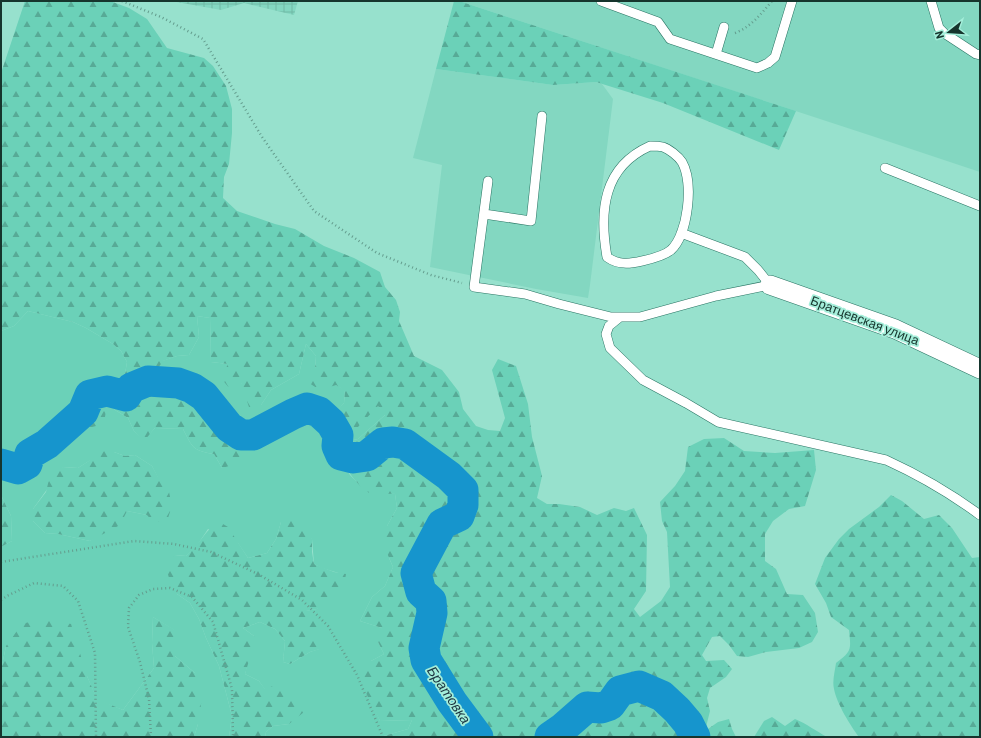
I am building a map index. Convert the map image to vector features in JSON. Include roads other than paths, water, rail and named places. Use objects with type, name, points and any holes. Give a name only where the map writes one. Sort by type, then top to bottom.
[{"type":"street","name":"Братцевская улица","points":[[770,285],[895,329],[980,369]]},
{"type":"lane","points":[[601,1],[658,22],[670,38],[757,68],[768,63],[775,57],[792,1]]},
{"type":"lane","points":[[931,1],[939,28],[944,33],[976,54],[980,55]]},
{"type":"lane","points":[[716,54],[724,27]]},
{"type":"lane","points":[[484,214],[531,221],[542,116]]},
{"type":"lane","points":[[650,146],[662,147],[672,152],[682,162],[687,176],[688,198],[686,218],[681,233],[670,251],[654,258],[626,263],[614,262],[607,256],[603,226],[607,192],[613,178],[630,157],[650,146]]},
{"type":"lane","points":[[884,168],[980,206]]},
{"type":"lane","points":[[488,181],[474,287],[525,294],[611,317],[640,318],[716,296],[770,285],[745,257],[681,233]]},
{"type":"lane","points":[[620,317],[608,326],[606,334],[610,348],[643,380],[718,422],[886,460],[908,470],[957,498],[980,515]]},
{"type":"waterway","name":"Братовка","points":[[1,464],[18,469],[27,464],[30,454],[47,444],[83,412],[90,395],[107,391],[126,396],[131,388],[148,381],[178,383],[192,388],[204,396],[229,427],[241,435],[253,435],[307,408],[319,412],[331,423],[338,435],[337,446],[341,455],[353,458],[367,456],[383,443],[393,442],[405,444],[449,476],[463,490],[463,505],[459,516],[442,524],[416,573],[421,592],[431,601],[432,613],[424,648],[426,660],[452,702],[478,737]]},
{"type":"waterway","name":"Братовка","points":[[550,737],[587,707],[601,708],[610,705],[620,691],[639,686],[662,696],[688,723],[695,737]]}]
